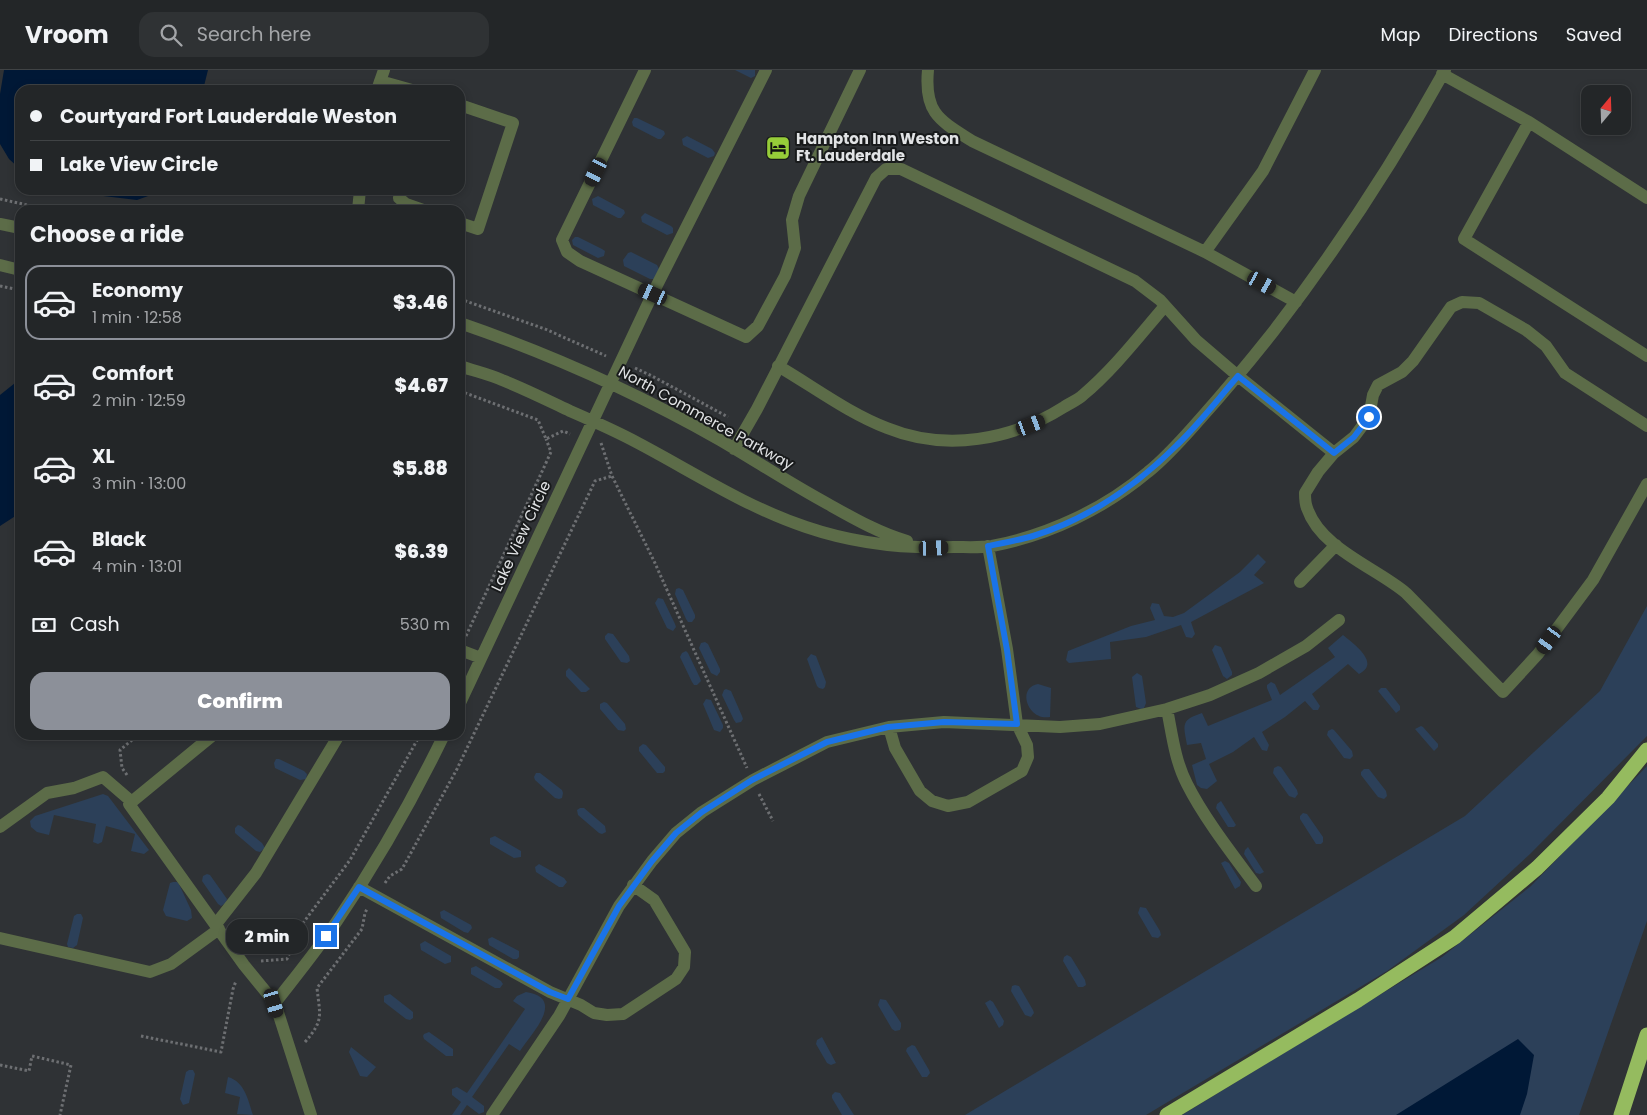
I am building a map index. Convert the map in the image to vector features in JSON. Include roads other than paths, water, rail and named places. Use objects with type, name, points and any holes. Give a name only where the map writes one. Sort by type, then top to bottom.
[{"type":"highway","points":[[1167,1115],[1358,1000],[1455,937],[1537,868],[1608,798],[1647,750]]},
{"type":"highway","points":[[1621,1115],[1647,1035]]},
{"type":"street","points":[[646,70],[562,240],[567,252],[580,261],[746,337],[758,326],[785,276],[795,248],[792,220],[799,196],[860,70]]},
{"type":"street","name":"Lake View Circle","points":[[465,692],[620,362],[766,70]]},
{"type":"street","points":[[928,70],[926,88],[931,108],[948,125],[972,141],[1205,252],[1296,302]]},
{"type":"street","points":[[1205,252],[1263,171],[1315,70]]},
{"type":"street","points":[[1444,72],[1529,122],[1647,198]]},
{"type":"street","name":"North Commerce Parkway","points":[[465,368],[499,379],[593,421],[635,441],[737,497],[806,527],[854,540],[886,545],[934,548],[988,546],[1033,536],[1076,519],[1113,498],[1148,472],[1178,444],[1238,376],[1296,302],[1366,203],[1444,72]]},
{"type":"street","points":[[381,80],[396,85]]},
{"type":"street","points":[[465,107],[513,122],[478,229],[465,225]]},
{"type":"street","points":[[1529,122],[1464,238],[1647,356]]},
{"type":"street","points":[[734,449],[876,178],[886,169],[901,169],[1135,282],[1165,306],[1196,340],[1334,453]]},
{"type":"street","points":[[399,195],[398,198],[409,205]]},
{"type":"street","points":[[0,224],[15,227]]},
{"type":"street","points":[[0,265],[15,269]]},
{"type":"street","points":[[1647,426],[1565,373],[1546,346],[1526,330],[1479,304],[1462,302],[1451,307],[1402,372],[1378,385],[1373,395],[1369,417],[1354,437],[1334,453],[1318,472],[1305,493],[1307,508],[1318,528],[1355,560],[1392,581],[1406,593],[1503,692],[1538,654],[1593,580],[1647,484]]},
{"type":"street","points":[[778,366],[859,415],[888,429],[925,439],[967,441],[1005,434],[1044,420],[1082,396],[1112,366],[1165,306]]},
{"type":"street","name":"North Commerce Parkway","points":[[465,325],[611,383],[734,449],[850,517],[894,537],[934,548]]},
{"type":"street","points":[[1300,582],[1336,545]]},
{"type":"street","points":[[888,727],[895,748],[920,791],[932,801],[948,806],[968,802],[1022,771],[1028,758],[1027,745],[1017,724],[1007,650],[988,546]]},
{"type":"street","points":[[492,1115],[558,1016],[619,906],[633,885],[676,833],[702,812],[752,780],[827,742],[888,727],[944,722],[1060,727],[1100,724],[1167,709],[1210,695],[1259,673],[1306,646],[1339,620]]},
{"type":"street","points":[[465,647],[481,658]]},
{"type":"street","points":[[1167,709],[1177,758],[1186,783],[1256,886]]},
{"type":"street","points":[[207,740],[130,804],[217,927],[274,1003],[311,1115]]},
{"type":"street","points":[[0,938],[150,972],[171,964],[217,927],[256,873],[336,740]]},
{"type":"street","points":[[274,1003],[336,922],[359,887],[427,770],[442,740]]},
{"type":"street","points":[[0,827],[47,793],[74,788],[104,777],[132,802]]},
{"type":"street","points":[[359,887],[550,992],[581,1005],[594,1013],[607,1015],[623,1014],[676,979],[684,967],[685,952],[654,900],[633,885]]},
{"type":"place","name":"Hampton Inn Weston Ft. Lauderdale","points":[[778,148]]}]
